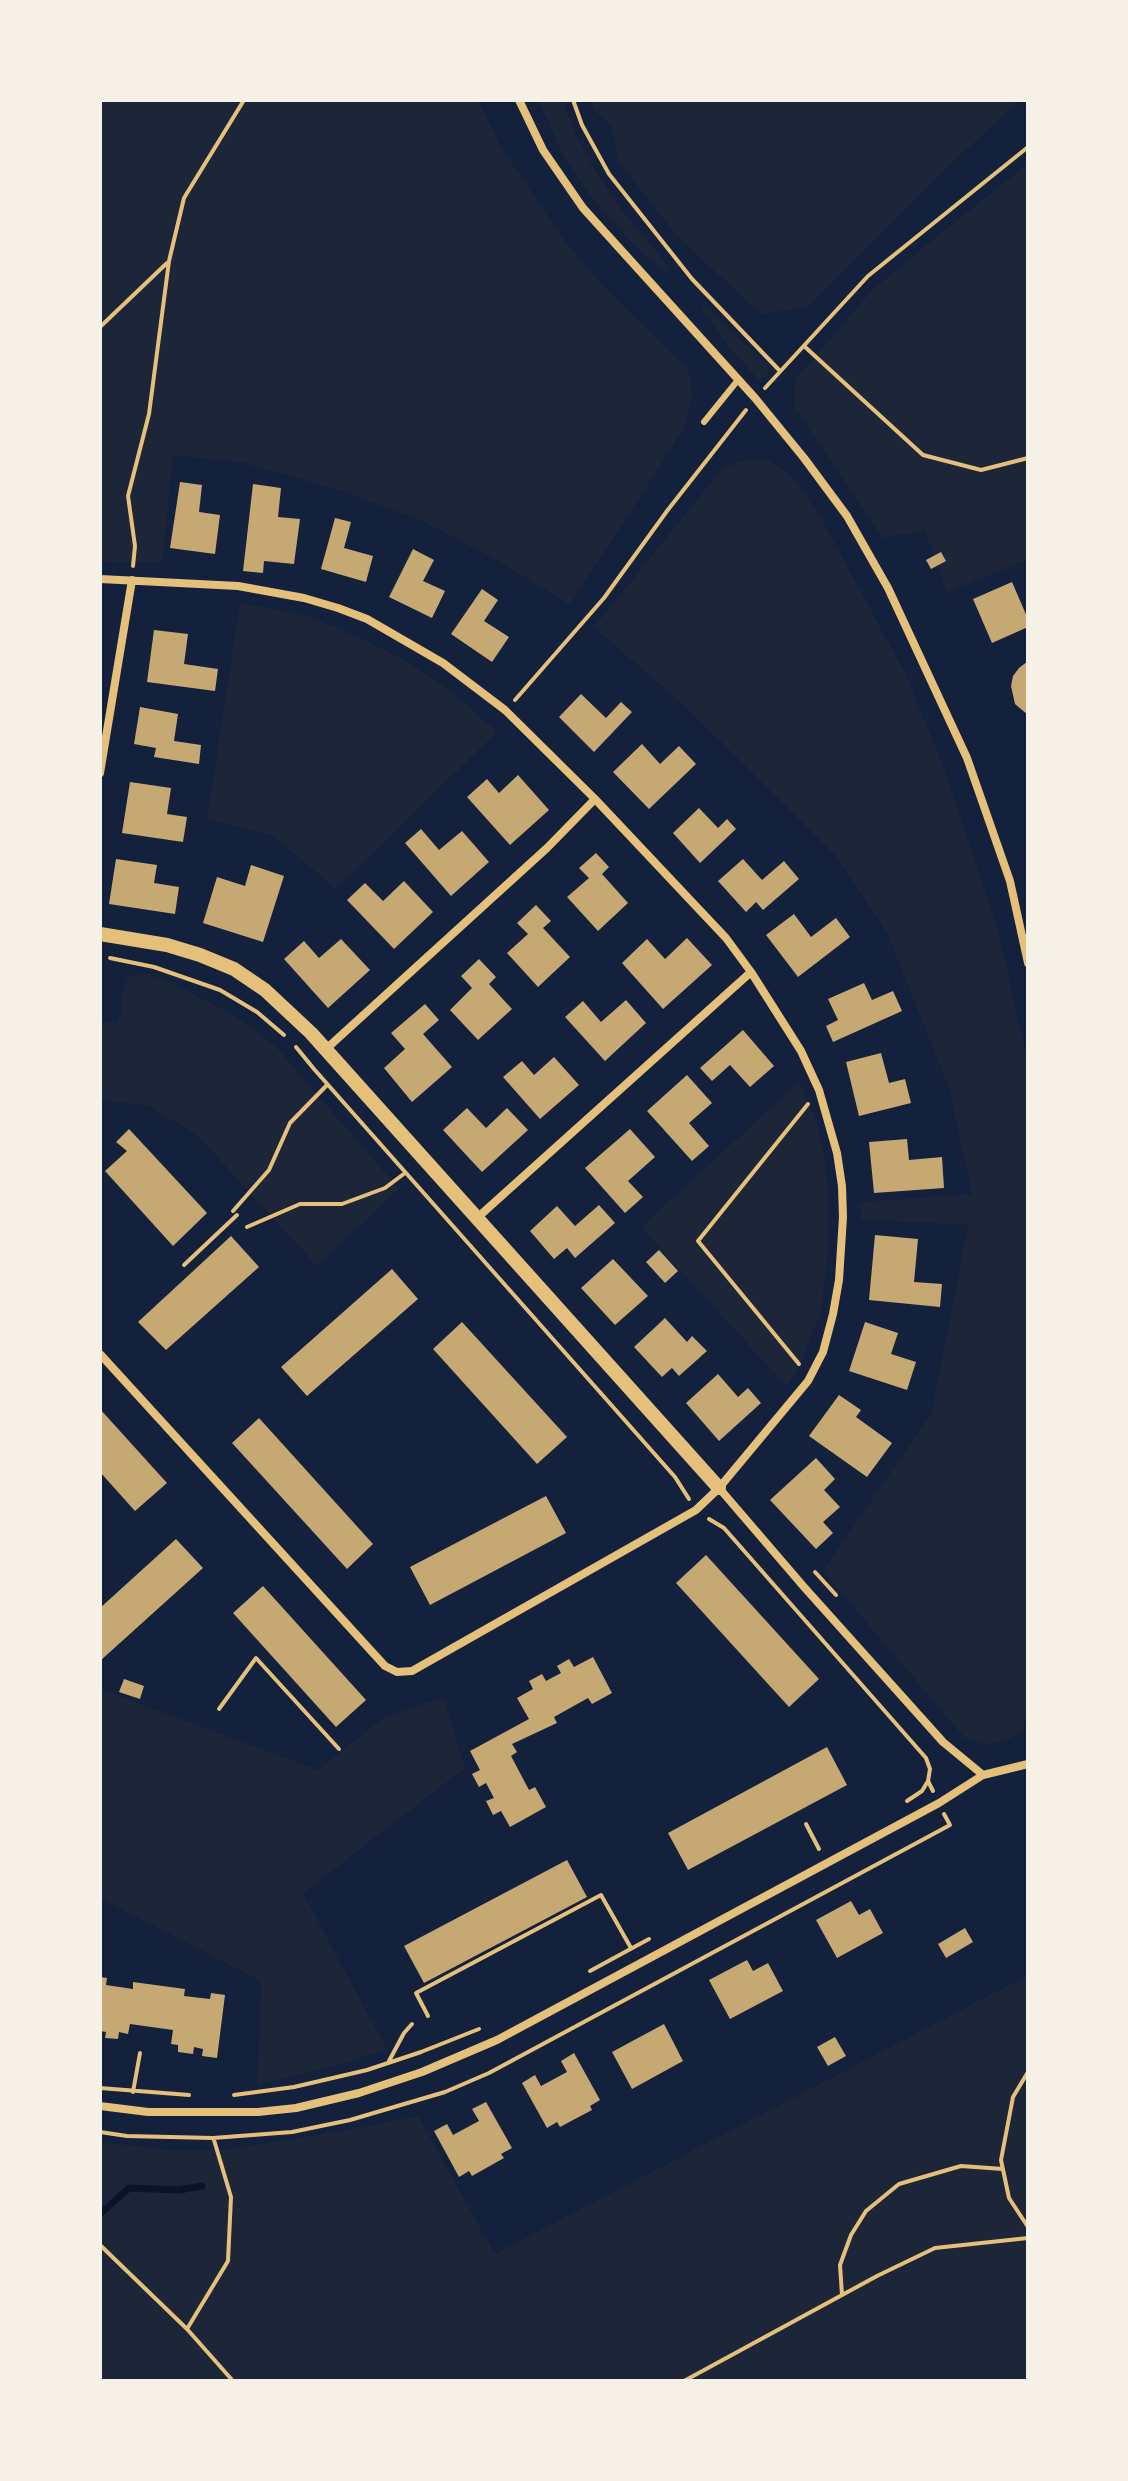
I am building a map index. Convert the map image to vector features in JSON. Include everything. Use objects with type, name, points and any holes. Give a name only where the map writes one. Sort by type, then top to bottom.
[{"type":"street","points":[[519,100],[543,150],[583,208],[738,380],[804,458],[847,516],[888,588],[967,758],[1010,881],[1028,963]]},
{"type":"street","points":[[100,579],[238,586],[304,598],[338,608],[377,625],[443,663],[505,710],[595,799],[726,938],[751,972],[801,1051],[819,1090],[830,1124],[842,1186],[842,1244],[833,1314],[823,1352],[808,1381],[719,1488],[696,1510],[412,1671],[397,1672],[385,1666],[100,1354]]},
{"type":"street","points":[[100,773],[132,580]]},
{"type":"street","points":[[325,1050],[547,848],[595,799]]},
{"type":"street","points":[[100,934],[167,945],[234,969],[265,990],[311,1033],[943,1742],[983,1775]]},
{"type":"street","points":[[477,1218],[751,972]]},
{"type":"street","points":[[100,2106],[148,2112],[258,2112],[296,2108],[337,2099],[422,2072],[497,2040],[939,1803],[983,1775],[1028,1764]]},
{"type":"lane","points":[[704,422],[738,380]]},
{"type":"path","points":[[132,580],[135,546],[128,496],[149,414],[169,261],[184,198],[244,100]]},
{"type":"path","points":[[573,100],[582,125],[617,184],[692,279],[780,371]]},
{"type":"path","points":[[764,389],[868,276],[1028,147]]},
{"type":"path","points":[[100,327],[169,261]]},
{"type":"path","points":[[803,346],[923,455],[981,470],[1028,458]]},
{"type":"path","points":[[505,710],[604,598],[747,409]]},
{"type":"path","points":[[110,958],[154,967],[220,990],[257,1012],[286,1037]]},
{"type":"path","points":[[296,1046],[327,1085],[675,1477]]},
{"type":"path","points":[[184,1265],[235,1213],[269,1170],[290,1123],[327,1085]]},
{"type":"path","points":[[808,1381],[795,1357],[698,1241],[819,1090]]},
{"type":"path","points":[[247,1227],[300,1204],[342,1204],[385,1188],[405,1173]]},
{"type":"path","points":[[724,1528],[926,1758],[930,1769],[928,1781],[922,1791],[902,1803]]},
{"type":"path","points":[[815,1572],[836,1595]]},
{"type":"path","points":[[219,1709],[256,1658],[339,1749]]},
{"type":"path","points":[[928,1781],[932,1788]]},
{"type":"path","points":[[806,1824],[819,1849]]},
{"type":"path","points":[[428,2016],[416,1993],[601,1895],[631,1948]]},
{"type":"path","points":[[582,1975],[655,1936]]},
{"type":"path","points":[[389,2061],[412,2024]]},
{"type":"path","points":[[226,2096],[294,2087],[367,2070],[488,2025]]},
{"type":"path","points":[[133,2092],[140,2053]]},
{"type":"path","points":[[1028,2072],[1013,2097],[1001,2160],[1009,2198],[1028,2227]]},
{"type":"path","points":[[100,2088],[194,2095]]},
{"type":"path","points":[[187,2329],[228,2261],[231,2197],[213,2138]]},
{"type":"path","points":[[842,2295],[840,2265],[851,2235],[866,2211],[899,2184],[961,2166],[1003,2169]]},
{"type":"path","points":[[684,2381],[935,2248],[1028,2238]]},
{"type":"path","points":[[100,2245],[187,2329],[233,2381]]},
{"type":"shaded area","points":[[100,100],[478,100],[501,147],[563,239],[604,287],[687,368],[691,380],[692,398],[683,430],[570,605],[497,560],[422,521],[342,491],[245,463],[173,455],[162,563],[100,562]]},
{"type":"shaded area","points":[[538,100],[562,100],[595,170],[615,202],[669,267],[666,271],[643,255],[590,195],[565,158]]},
{"type":"shaded area","points":[[590,100],[1020,100],[937,177],[807,307],[761,314],[678,237],[619,162],[611,125],[597,113]]},
{"type":"shaded area","points":[[1028,163],[1028,559],[947,593],[925,531],[882,538],[795,408],[795,380],[874,288]]},
{"type":"shaded area","points":[[705,304],[768,367],[769,372],[760,381],[730,349],[701,307]]},
{"type":"shaded area","points":[[747,459],[771,461],[794,479],[821,518],[906,675],[947,775],[997,925],[1028,1064],[1026,1713],[1023,1730],[1005,1741],[985,1745],[964,1737],[823,1571],[932,1412],[968,1225],[861,1219],[860,1202],[972,1194],[949,1088],[888,935],[837,857],[686,707],[594,627],[723,468]]},
{"type":"shaded area","points":[[240,603],[314,618],[361,638],[410,663],[454,694],[497,732],[336,889],[273,836],[207,819]]},
{"type":"shaded area","points":[[149,974],[240,1019],[277,1048],[399,1189],[317,1266],[197,1135],[149,1106],[100,1099],[100,1023],[117,1022],[123,1009],[120,996],[129,976]]},
{"type":"shaded area","points":[[799,1082],[818,1126],[823,1151],[828,1184],[828,1243],[820,1315],[787,1387],[641,1227]]},
{"type":"shaded area","points":[[100,1689],[318,1770],[385,1717],[443,1697],[465,1768],[303,1893],[387,2050],[258,2084],[261,1981],[100,1898]]},
{"type":"shaded area","points":[[1028,1975],[1028,2381],[100,2381],[100,2142],[168,2150],[224,2150],[418,2116],[495,2254]]},
{"type":"building","points":[[180,482],[202,485],[199,512],[220,515],[215,554],[170,548]]},
{"type":"building","points":[[253,484],[281,488],[278,517],[300,519],[294,564],[264,561],[263,573],[243,571]]},
{"type":"building","points":[[335,518],[351,522],[344,548],[373,556],[366,582],[321,569]]},
{"type":"building","points":[[413,549],[434,560],[423,581],[445,591],[432,618],[389,597]]},
{"type":"building","points":[[941,552],[946,561],[931,569],[926,560]]},
{"type":"building","points":[[1012,582],[1028,619],[1028,627],[992,643],[973,599]]},
{"type":"building","points":[[482,589],[498,600],[484,621],[509,637],[492,662],[451,634]]},
{"type":"building","points":[[154,630],[188,634],[184,664],[218,669],[215,691],[147,682]]},
{"type":"building","points":[[1028,661],[1028,715],[1015,704],[1011,686],[1013,676]]},
{"type":"building","points":[[581,694],[606,718],[621,702],[632,712],[594,752],[559,717]]},
{"type":"building","points":[[140,707],[178,714],[174,741],[201,745],[199,764],[154,757],[156,748],[134,744]]},
{"type":"building","points":[[642,744],[660,764],[679,746],[696,764],[649,809],[613,772]]},
{"type":"building","points":[[518,775],[549,810],[510,845],[467,797],[487,779],[499,793]]},
{"type":"building","points":[[130,782],[171,788],[167,814],[187,817],[183,842],[122,833]]},
{"type":"building","points":[[699,808],[718,828],[727,819],[736,829],[700,863],[673,833]]},
{"type":"building","points":[[421,829],[439,850],[462,831],[489,862],[451,896],[405,843]]},
{"type":"building","points":[[596,853],[609,867],[602,874],[628,903],[598,931],[567,897],[589,878],[579,868]]},
{"type":"building","points":[[116,859],[157,865],[154,883],[179,887],[175,914],[109,904]]},
{"type":"building","points":[[743,859],[762,880],[784,861],[799,879],[763,910],[756,902],[746,912],[718,881]]},
{"type":"building","points":[[251,865],[284,876],[263,942],[203,923],[217,877],[245,886]]},
{"type":"building","points":[[404,881],[433,912],[394,949],[347,900],[365,883],[383,901]]},
{"type":"building","points":[[536,905],[551,921],[543,928],[570,957],[538,987],[507,953],[528,934],[517,923]]},
{"type":"building","points":[[794,914],[811,937],[836,918],[850,937],[798,977],[766,935]]},
{"type":"building","points":[[687,938],[712,965],[663,1009],[622,963],[647,939],[665,959]]},
{"type":"building","points":[[341,939],[370,970],[328,1008],[284,959],[304,941],[319,958]]},
{"type":"building","points":[[479,959],[496,977],[489,984],[512,1009],[478,1040],[450,1010],[472,988],[461,976]]},
{"type":"building","points":[[864,983],[872,1000],[893,991],[902,1011],[833,1042],[826,1026],[838,1020],[828,999]]},
{"type":"building","points":[[626,1000],[646,1023],[605,1061],[565,1017],[583,1001],[601,1022]]},
{"type":"building","points":[[425,1004],[439,1020],[423,1034],[452,1067],[412,1102],[384,1068],[405,1049],[391,1033]]},
{"type":"building","points":[[743,1030],[774,1066],[750,1087],[730,1065],[712,1081],[700,1068]]},
{"type":"building","points":[[881,1053],[889,1083],[905,1079],[911,1103],[859,1116],[846,1062]]},
{"type":"building","points":[[554,1057],[579,1085],[540,1119],[503,1077],[522,1061],[534,1075]]},
{"type":"building","points":[[687,1075],[712,1103],[689,1123],[709,1146],[692,1161],[647,1111]]},
{"type":"building","points":[[467,1108],[486,1128],[507,1108],[528,1130],[482,1172],[443,1130]]},
{"type":"building","points":[[129,1129],[207,1213],[173,1246],[105,1171],[127,1151],[116,1142]]},
{"type":"building","points":[[630,1129],[655,1157],[628,1181],[643,1197],[625,1213],[585,1168]]},
{"type":"building","points":[[907,1139],[909,1160],[942,1157],[944,1188],[874,1193],[869,1142]]},
{"type":"building","points":[[599,1205],[615,1223],[575,1258],[567,1248],[554,1259],[530,1231],[557,1206],[575,1226]]},
{"type":"building","points":[[875,1235],[918,1239],[914,1282],[942,1284],[940,1307],[869,1300]]},
{"type":"building","points":[[231,1236],[259,1267],[166,1350],[138,1322]]},
{"type":"building","points":[[659,1250],[678,1271],[665,1283],[646,1262]]},
{"type":"building","points":[[613,1259],[648,1296],[615,1325],[581,1288]]},
{"type":"building","points":[[392,1269],[418,1299],[307,1396],[281,1367]]},
{"type":"building","points":[[665,1318],[687,1342],[692,1336],[707,1351],[679,1376],[672,1368],[662,1377],[634,1347]]},
{"type":"building","points":[[462,1322],[567,1437],[537,1464],[433,1349]]},
{"type":"building","points":[[865,1322],[898,1333],[891,1354],[916,1362],[907,1390],[849,1371]]},
{"type":"building","points":[[718,1374],[738,1397],[748,1388],[761,1403],[719,1441],[686,1403]]},
{"type":"building","points":[[839,1395],[861,1410],[856,1417],[892,1443],[867,1477],[809,1436]]},
{"type":"building","points":[[100,1409],[167,1483],[135,1511],[100,1472]]},
{"type":"building","points":[[259,1418],[373,1544],[347,1569],[232,1443]]},
{"type":"building","points":[[816,1458],[835,1479],[824,1490],[840,1507],[823,1522],[833,1533],[816,1549],[770,1500]]},
{"type":"building","points":[[546,1496],[566,1533],[430,1605],[410,1567]]},
{"type":"building","points":[[176,1539],[203,1568],[100,1661],[100,1608]]},
{"type":"building","points":[[706,1555],[819,1679],[789,1707],[676,1583]]},
{"type":"building","points":[[263,1586],[366,1700],[336,1727],[233,1613]]},
{"type":"building","points":[[593,1657],[612,1693],[592,1704],[588,1698],[554,1717],[557,1723],[512,1744],[517,1752],[511,1756],[529,1790],[535,1787],[546,1807],[510,1827],[501,1811],[493,1815],[486,1801],[494,1798],[486,1783],[479,1787],[472,1774],[480,1770],[470,1751],[529,1719],[517,1698],[533,1689],[529,1681],[542,1674],[546,1681],[561,1673],[557,1666],[569,1659],[574,1667]]},
{"type":"building","points":[[124,1679],[144,1686],[140,1699],[119,1692]]},
{"type":"building","points":[[827,1747],[847,1785],[688,1870],[668,1833]]},
{"type":"building","points":[[567,1860],[587,1897],[424,1983],[404,1946]]},
{"type":"building","points":[[851,1901],[859,1915],[870,1909],[883,1933],[837,1958],[816,1920]]},
{"type":"building","points":[[965,1928],[973,1942],[946,1958],[938,1944]]},
{"type":"building","points":[[747,1960],[753,1971],[768,1963],[783,1991],[730,2019],[709,1980]]},
{"type":"building","points":[[100,1977],[107,1978],[106,1985],[133,1989],[133,1982],[185,1989],[184,1996],[210,1999],[211,1993],[225,1995],[217,2058],[202,2056],[203,2049],[194,2047],[193,2054],[178,2052],[178,2045],[171,2044],[173,2030],[130,2024],[128,2034],[119,2032],[118,2039],[105,2038],[106,2032],[100,2031]]},
{"type":"building","points":[[664,2024],[683,2061],[632,2089],[612,2052]]},
{"type":"building","points":[[835,2037],[846,2056],[828,2066],[817,2047]]},
{"type":"building","points":[[574,2053],[600,2100],[590,2106],[592,2110],[560,2127],[557,2122],[547,2128],[522,2083],[535,2075],[541,2086],[567,2072],[561,2061]]},
{"type":"building","points":[[486,2102],[512,2148],[501,2154],[504,2158],[472,2176],[469,2171],[459,2177],[434,2131],[447,2124],[453,2135],[479,2121],[472,2109]]},
{"type":"waterway","points":[[100,2214],[129,2188],[179,2190],[202,2186]]}]
